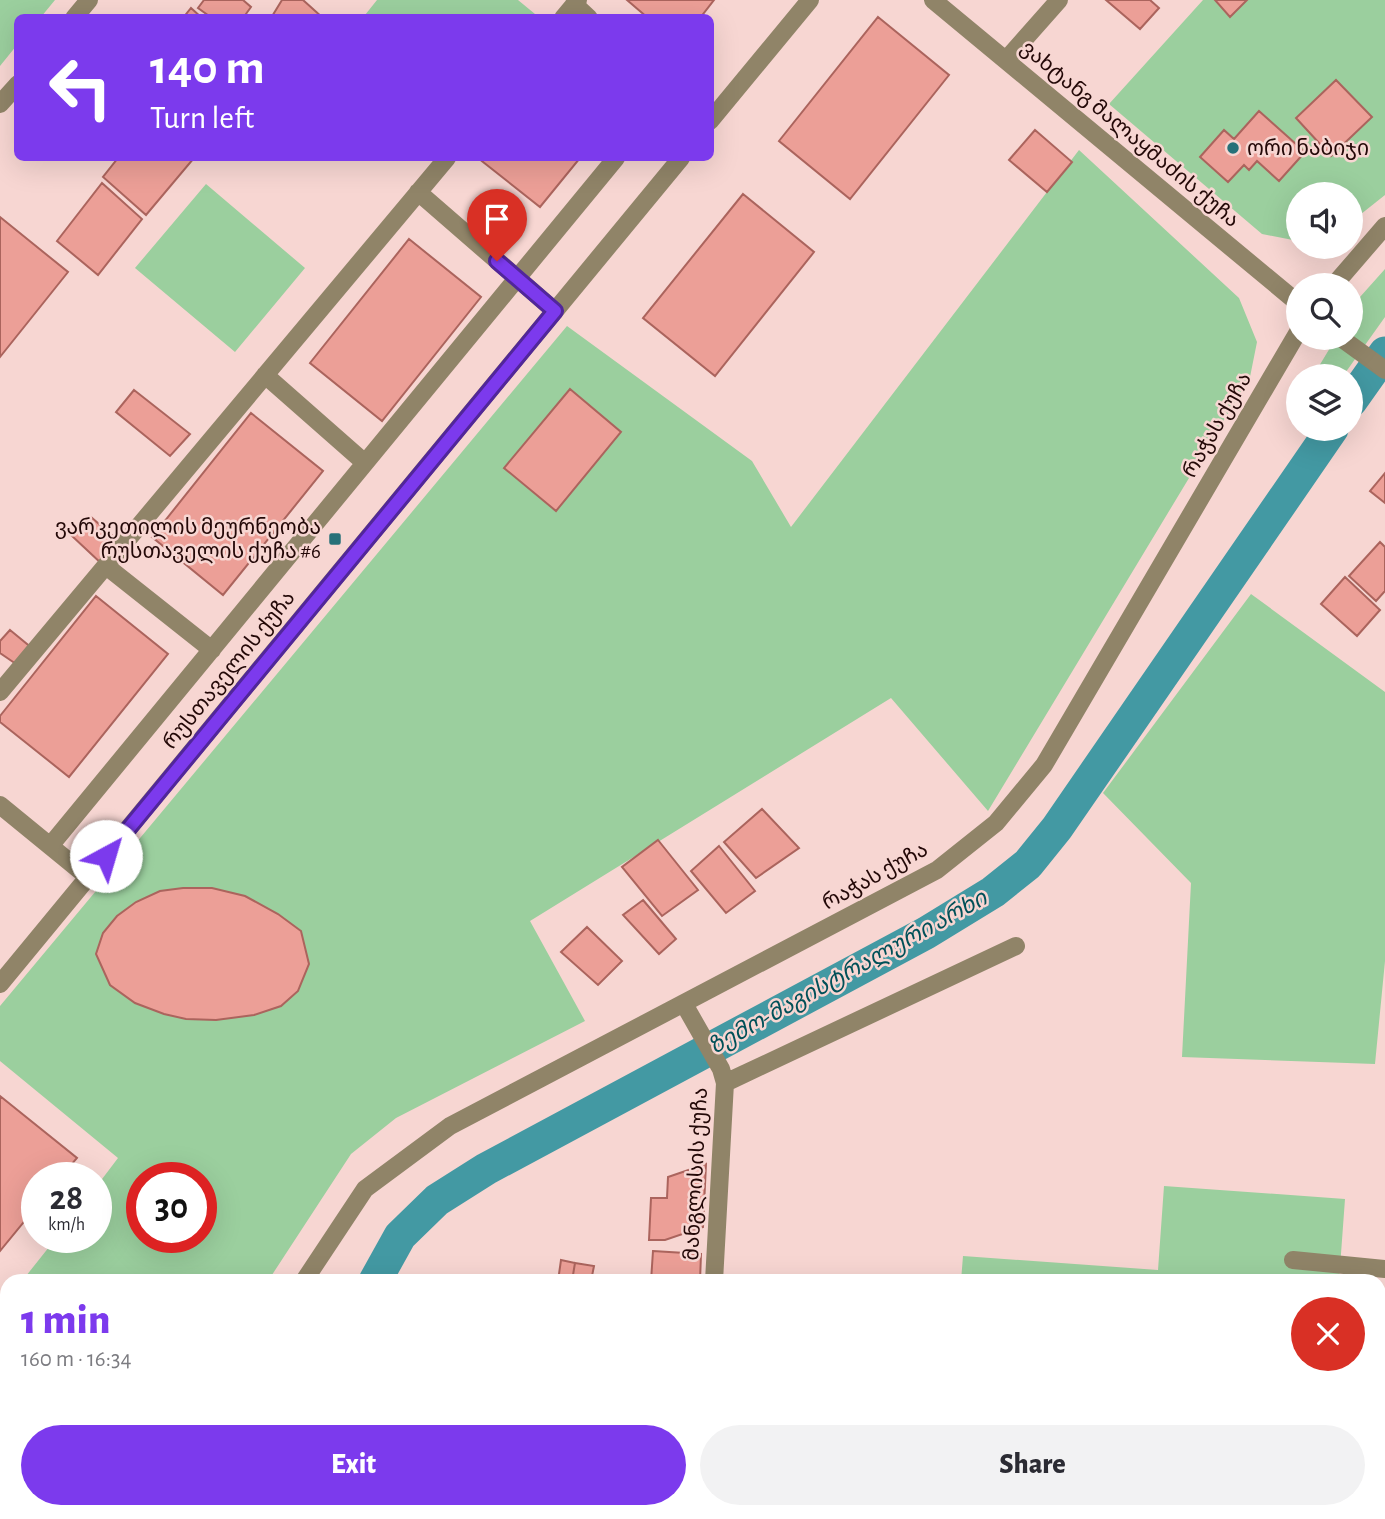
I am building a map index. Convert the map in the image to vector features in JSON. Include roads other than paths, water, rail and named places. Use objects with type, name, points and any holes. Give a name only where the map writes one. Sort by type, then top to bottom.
[{"type":"street","points":[[77,14],[89,0]]},
{"type":"street","points":[[714,116],[810,0]]},
{"type":"street","name":"ვახტანგ მალაყმაძის ქუჩა","points":[[933,0],[1286,293]]},
{"type":"street","points":[[1006,61],[1059,0]]},
{"type":"street","points":[[0,104],[14,88]]},
{"type":"street","points":[[0,692],[444,161]]},
{"type":"street","points":[[50,846],[614,161]]},
{"type":"street","name":"რუსთაველის ქუჩა","points":[[0,984],[679,161]]},
{"type":"street","points":[[418,192],[555,311]]},
{"type":"street","points":[[1344,273],[1385,226]]},
{"type":"street","name":"რაჭას ქუჩა","points":[[309,1274],[365,1189],[450,1126],[937,870],[996,823],[1044,765],[1287,350]]},
{"type":"street","points":[[1358,350],[1385,370]]},
{"type":"street","points":[[265,375],[365,463]]},
{"type":"street","points":[[106,566],[212,650]]},
{"type":"street","points":[[0,805],[89,877]]},
{"type":"street","points":[[684,1004],[723,1076],[1016,946]]},
{"type":"street","name":"მანგლისის ქუჩა","points":[[714,1274],[723,1076]]},
{"type":"street","points":[[1293,1260],[1385,1269]]},
{"type":"waterway","name":"ზემო-მაგისტრალური არხი","points":[[1363,384],[1385,353]]},
{"type":"waterway","name":"ზემო-მაგისტრალური არხი","points":[[379,1274],[400,1236],[437,1200],[486,1169],[926,933],[993,892],[1028,864],[1057,828],[1324,441]]},
{"type":"place","name":"ორი ნაბიჯი","points":[[1233,148]]},
{"type":"place","name":"ვარკეთილის მეურნეობა რუსთაველის ქუჩა #6","points":[[335,539]]}]
